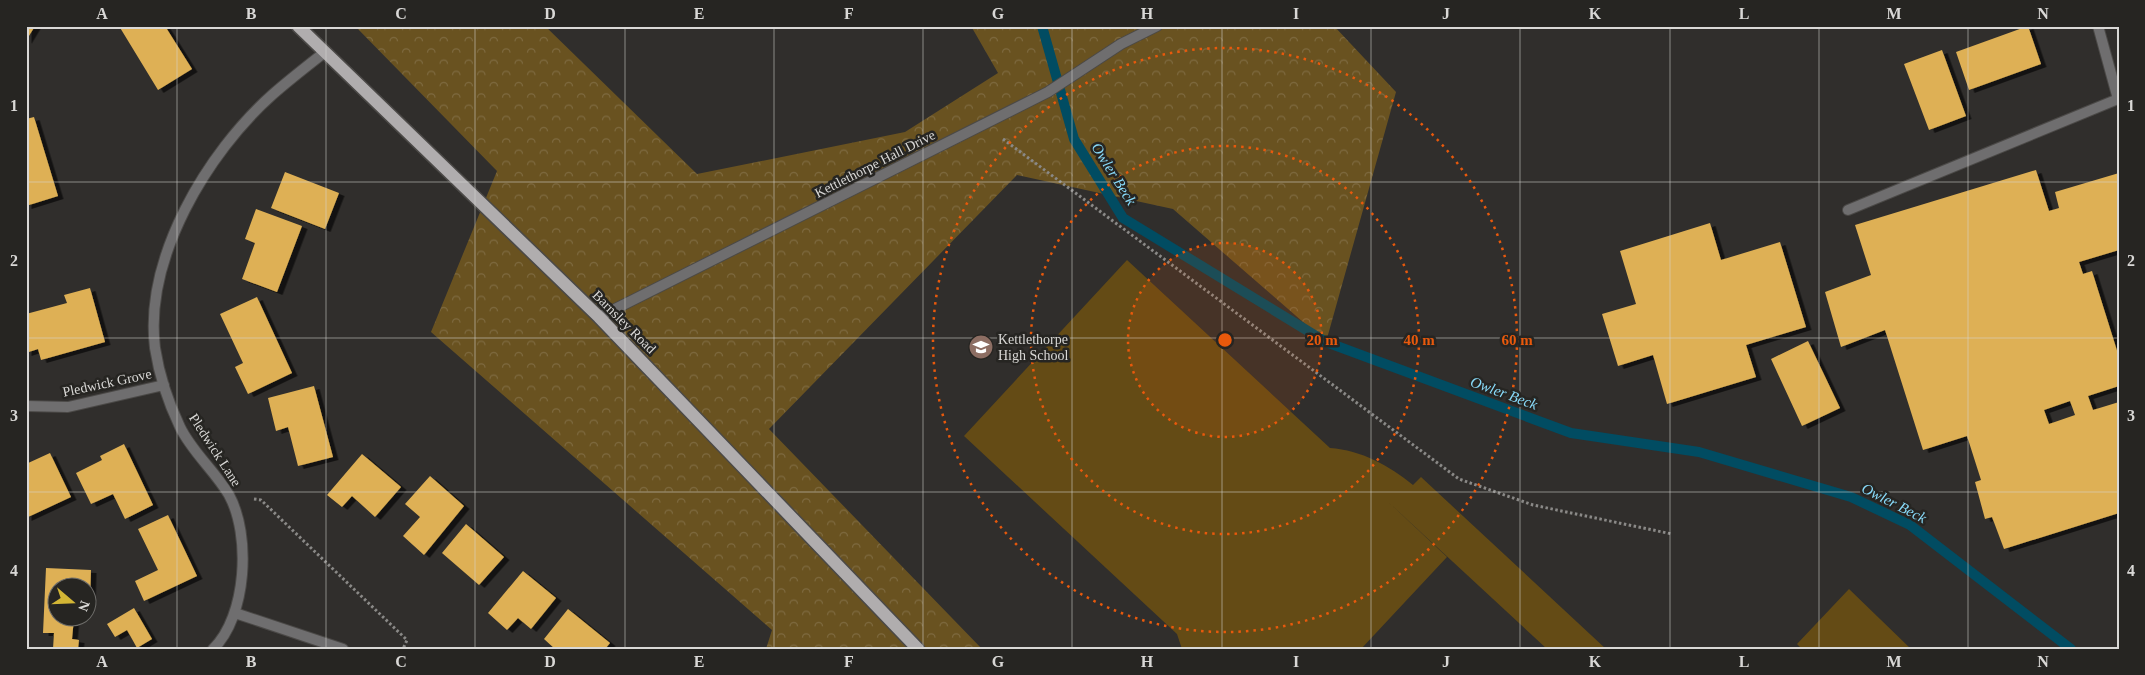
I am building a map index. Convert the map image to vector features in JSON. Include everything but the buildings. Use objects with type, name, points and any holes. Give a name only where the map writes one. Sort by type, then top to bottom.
[{"type":"main road","name":"Barnsley Road","points":[[298,26],[599,317],[918,649]]},
{"type":"street","name":"Kettlethorpe Hall Drive","points":[[599,317],[1048,92],[1121,44],[1157,26]]},
{"type":"street","points":[[1848,210],[2118,99],[2098,26]]},
{"type":"street","name":"Pledwick Lane","points":[[212,649],[234,613],[243,574],[241,532],[229,496],[180,428],[164,385],[155,348],[155,300],[166,254],[189,198],[229,142],[271,96],[325,52]]},
{"type":"street","name":"Pledwick Grove","points":[[26,406],[68,407],[164,385]]},
{"type":"street","points":[[234,613],[342,649]]},
{"type":"path","points":[[984,125],[1458,479],[1533,505],[1672,534]]},
{"type":"path","points":[[229,496],[261,500],[407,640],[403,649]]},
{"type":"shaded area","points":[[1127,260],[1330,448],[1353,452],[1374,460],[1395,471],[1413,485],[1421,477],[1606,649],[1547,649],[1385,499],[1447,557],[1361,649],[1182,649],[1177,634],[964,436]]},
{"type":"shaded area","points":[[1849,589],[1911,649],[1802,649],[1797,644]]},
{"type":"green space","points":[[355,26],[545,26],[697,174],[905,132],[998,73],[971,26],[1334,26],[1396,92],[1326,342],[1173,209],[1017,175],[769,429],[982,649],[766,649],[772,630],[431,332],[497,171]]},
{"type":"waterway","name":"Owler Beck","points":[[1042,26],[1074,139],[1123,218],[1326,342],[1571,433],[1699,452],[1851,497],[1910,525],[2071,649]]},
{"type":"place","name":"Kettlethorpe High School","points":[[981,347]]}]
